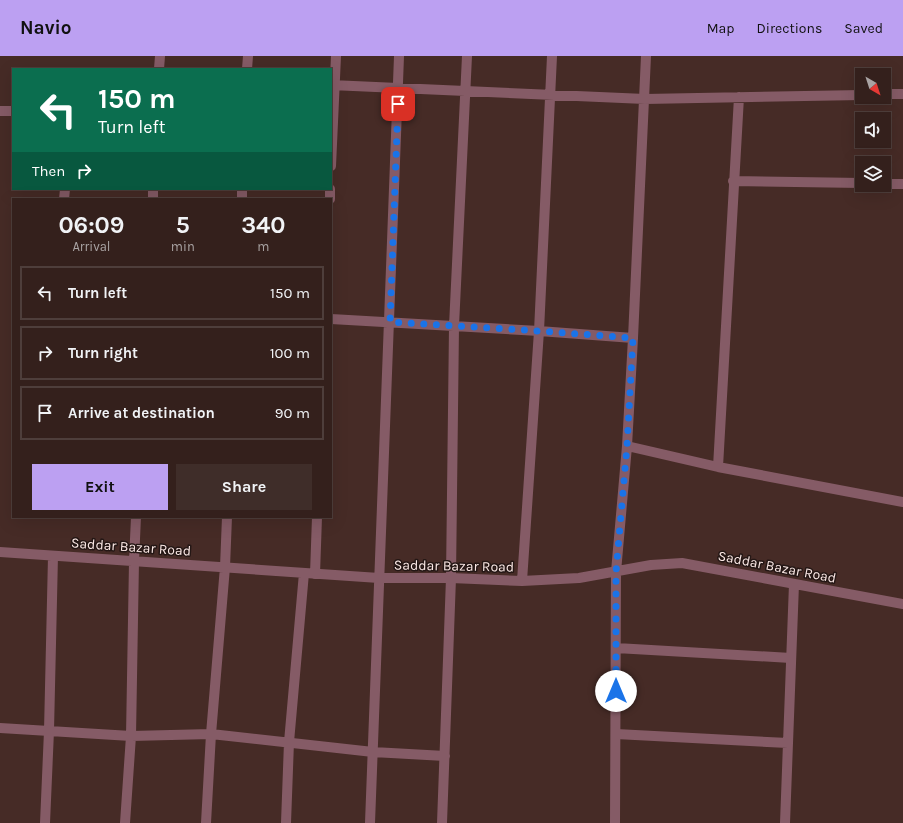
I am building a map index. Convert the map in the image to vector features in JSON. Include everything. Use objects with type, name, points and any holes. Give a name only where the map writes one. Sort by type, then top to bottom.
[{"type":"street","points":[[159,68],[160,56]]},
{"type":"street","points":[[247,68],[248,56]]},
{"type":"street","points":[[332,126],[333,85],[336,56]]},
{"type":"street","points":[[370,823],[399,56]]},
{"type":"street","points":[[442,823],[451,578],[454,326],[467,56]]},
{"type":"street","points":[[522,581],[539,331],[552,56]]},
{"type":"street","points":[[615,823],[616,572],[627,446],[646,56]]},
{"type":"street","points":[[333,85],[645,99],[855,95]]},
{"type":"street","points":[[891,94],[903,94]]},
{"type":"street","points":[[718,467],[733,181],[739,97]]},
{"type":"street","points":[[0,111],[12,111]]},
{"type":"street","points":[[733,181],[855,183]]},
{"type":"street","points":[[891,184],[903,184]]},
{"type":"street","points":[[332,319],[633,338]]},
{"type":"street","points":[[627,446],[718,467],[903,502]]},
{"type":"street","points":[[125,823],[131,736],[136,518]]},
{"type":"street","points":[[206,823],[211,734],[225,567],[227,518]]},
{"type":"street","points":[[315,574],[317,518]]},
{"type":"street","name":"Saddar Bazar Road","points":[[0,552],[379,578],[451,578],[522,581],[579,578],[651,565],[682,563],[903,604]]},
{"type":"street","points":[[45,823],[49,731],[53,556]]},
{"type":"street","points":[[286,823],[289,742],[304,573]]},
{"type":"street","points":[[785,823],[794,584]]},
{"type":"street","points":[[616,648],[791,658]]},
{"type":"street","points":[[0,728],[131,736],[211,734],[373,752],[445,756]]},
{"type":"street","points":[[616,734],[788,743]]},
{"type":"route","points":[[398,104],[390,322],[633,338],[627,446],[616,572],[616,691]]}]
